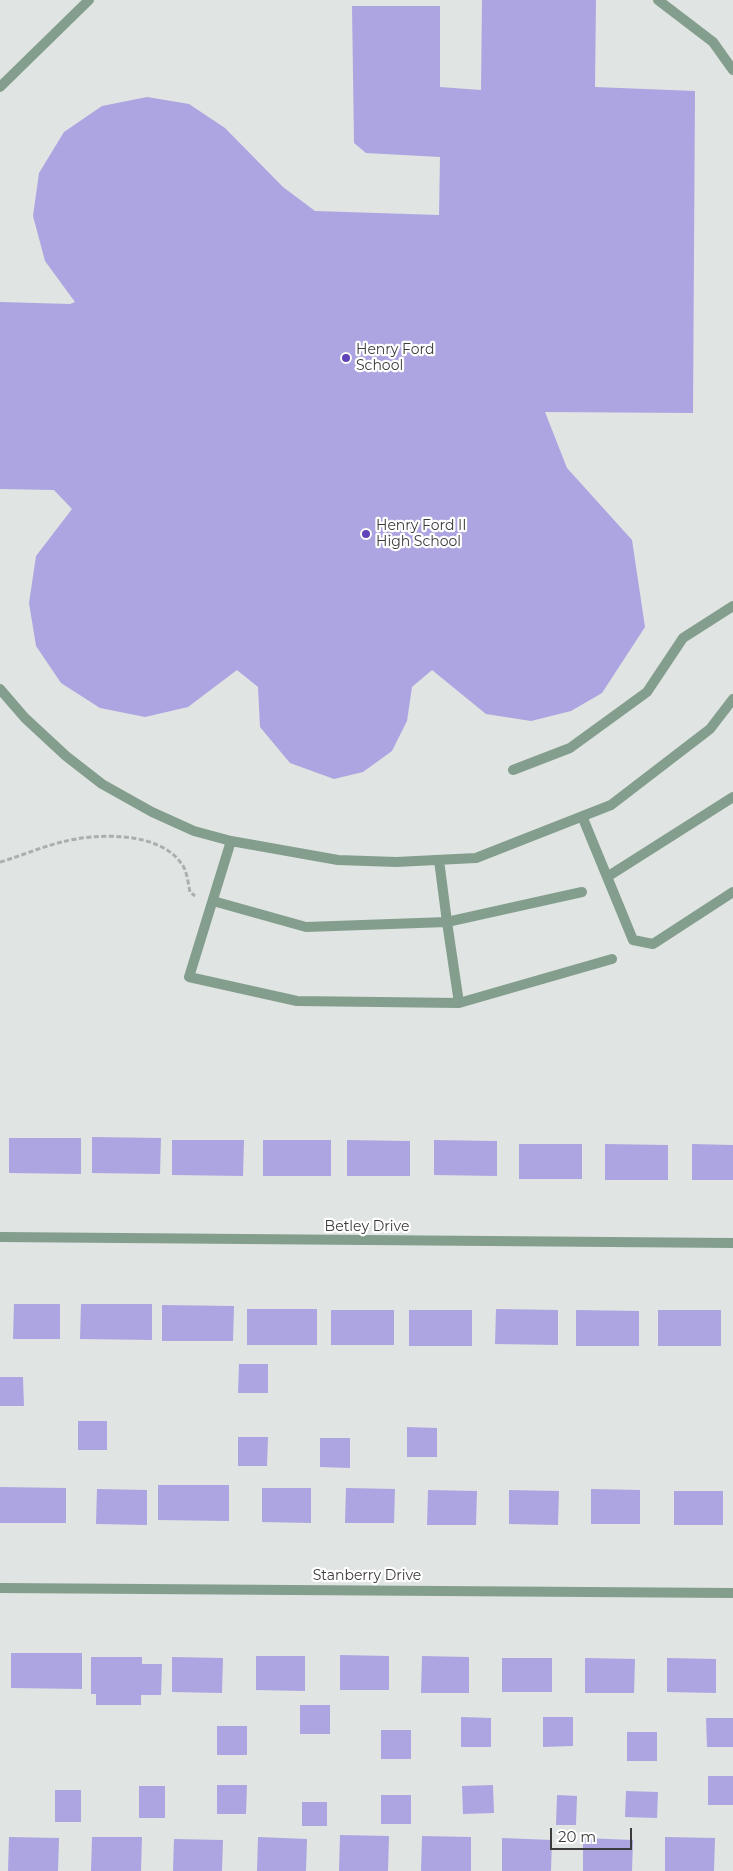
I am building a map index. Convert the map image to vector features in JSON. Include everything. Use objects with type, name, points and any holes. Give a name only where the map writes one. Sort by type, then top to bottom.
[{"type":"street","points":[[0,86],[89,0]]},
{"type":"street","points":[[658,0],[713,42],[733,70]]},
{"type":"street","points":[[513,770],[570,748],[647,692],[683,638],[733,606]]},
{"type":"street","points":[[0,689],[25,718],[59,750],[102,784],[152,812],[194,830],[231,841],[338,860],[396,862],[476,858],[611,805],[710,728],[733,700]]},
{"type":"street","points":[[607,877],[730,801],[733,797]]},
{"type":"street","points":[[582,816],[633,940],[653,944],[733,892]]},
{"type":"street","points":[[231,841],[190,977],[297,1001],[459,1004],[612,959]]},
{"type":"street","points":[[439,860],[459,1004]]},
{"type":"street","points":[[213,901],[306,927],[447,922],[582,892]]},
{"type":"street","name":"Betley Drive","points":[[0,1237],[733,1244]]},
{"type":"street","name":"Stanberry Drive","points":[[0,1588],[733,1593]]},
{"type":"path","points":[[0,862],[40,848],[80,838],[96,836],[134,838],[163,848],[174,855],[183,864],[190,892],[213,901]]},
{"type":"building","name":"Henry Ford School","points":[[482,0],[596,0],[595,87],[695,91],[693,413],[545,412],[567,468],[632,540],[645,627],[602,693],[571,711],[531,721],[486,714],[432,670],[412,687],[407,721],[392,751],[363,772],[334,779],[290,763],[260,727],[258,687],[237,670],[188,707],[145,717],[100,708],[61,683],[36,646],[29,603],[36,556],[72,509],[54,490],[0,489],[0,302],[70,304],[75,302],[45,261],[33,216],[39,173],[64,132],[102,106],[147,97],[189,104],[225,128],[283,187],[315,211],[439,215],[440,157],[366,153],[354,143],[352,6],[440,6],[440,87],[481,90]]},
{"type":"building","points":[[92,1137],[161,1138],[160,1174],[92,1173]]},
{"type":"building","points":[[9,1138],[81,1138],[81,1174],[9,1173]]},
{"type":"building","points":[[172,1140],[244,1140],[243,1176],[172,1175]]},
{"type":"building","points":[[263,1140],[331,1140],[331,1176],[263,1176]]},
{"type":"building","points":[[347,1140],[410,1141],[410,1176],[347,1176]]},
{"type":"building","points":[[434,1140],[497,1141],[497,1176],[434,1175]]},
{"type":"building","points":[[519,1144],[582,1144],[582,1179],[519,1179]]},
{"type":"building","points":[[605,1144],[668,1145],[668,1180],[605,1180]]},
{"type":"building","points":[[692,1144],[733,1145],[733,1180],[692,1180]]},
{"type":"building","points":[[14,1304],[60,1304],[60,1339],[13,1339]]},
{"type":"building","points":[[81,1304],[152,1304],[152,1340],[80,1339]]},
{"type":"building","points":[[162,1305],[234,1306],[233,1341],[162,1341]]},
{"type":"building","points":[[247,1309],[317,1309],[317,1345],[247,1345]]},
{"type":"building","points":[[496,1309],[558,1310],[558,1345],[495,1344]]},
{"type":"building","points":[[331,1310],[394,1310],[394,1345],[331,1345]]},
{"type":"building","points":[[409,1310],[472,1310],[472,1346],[409,1346]]},
{"type":"building","points":[[576,1310],[639,1311],[639,1346],[576,1346]]},
{"type":"building","points":[[658,1310],[721,1310],[721,1346],[658,1346]]},
{"type":"building","points":[[239,1364],[268,1364],[268,1393],[238,1393]]},
{"type":"building","points":[[0,1377],[23,1377],[24,1406],[0,1406]]},
{"type":"building","points":[[78,1421],[107,1421],[107,1450],[78,1450]]},
{"type":"building","points":[[407,1427],[437,1428],[437,1457],[407,1457]]},
{"type":"building","points":[[238,1437],[268,1437],[267,1466],[238,1466]]},
{"type":"building","points":[[320,1438],[350,1438],[350,1468],[320,1467]]},
{"type":"building","points":[[158,1485],[229,1485],[229,1521],[158,1520]]},
{"type":"building","points":[[0,1487],[66,1488],[66,1523],[0,1523]]},
{"type":"building","points":[[262,1488],[311,1488],[311,1523],[262,1522]]},
{"type":"building","points":[[346,1488],[395,1489],[394,1523],[345,1523]]},
{"type":"building","points":[[97,1489],[147,1490],[147,1525],[96,1524]]},
{"type":"building","points":[[591,1489],[640,1490],[640,1524],[591,1524]]},
{"type":"building","points":[[428,1490],[477,1491],[476,1525],[427,1525]]},
{"type":"building","points":[[509,1490],[559,1491],[558,1525],[509,1524]]},
{"type":"building","points":[[674,1491],[723,1491],[723,1525],[674,1525]]},
{"type":"building","points":[[11,1653],[82,1653],[82,1689],[11,1688]]},
{"type":"building","points":[[340,1655],[389,1656],[389,1690],[340,1690]]},
{"type":"building","points":[[256,1656],[305,1656],[305,1691],[256,1690]]},
{"type":"building","points":[[422,1656],[469,1657],[469,1693],[421,1693]]},
{"type":"building","points":[[91,1657],[142,1657],[142,1664],[162,1664],[161,1695],[141,1695],[141,1705],[96,1705],[96,1694],[91,1694]]},
{"type":"building","points":[[172,1657],[223,1658],[222,1693],[172,1692]]},
{"type":"building","points":[[502,1658],[552,1658],[552,1692],[502,1692]]},
{"type":"building","points":[[585,1658],[635,1659],[634,1693],[585,1693]]},
{"type":"building","points":[[667,1658],[716,1659],[716,1693],[667,1692]]},
{"type":"building","points":[[300,1705],[330,1705],[330,1734],[300,1734]]},
{"type":"building","points":[[461,1717],[491,1718],[491,1747],[461,1747]]},
{"type":"building","points":[[543,1717],[573,1717],[573,1746],[543,1747]]},
{"type":"building","points":[[706,1718],[733,1718],[733,1747],[707,1747]]},
{"type":"building","points":[[217,1726],[247,1726],[247,1755],[217,1755]]},
{"type":"building","points":[[381,1730],[411,1730],[411,1759],[381,1759]]},
{"type":"building","points":[[627,1732],[657,1732],[657,1761],[627,1761]]},
{"type":"building","points":[[708,1776],[733,1776],[733,1805],[708,1805]]},
{"type":"building","points":[[217,1785],[247,1785],[246,1814],[217,1814]]},
{"type":"building","points":[[493,1785],[494,1813],[463,1814],[462,1786]]},
{"type":"building","points":[[139,1786],[165,1786],[165,1818],[139,1818]]},
{"type":"building","points":[[55,1790],[81,1790],[81,1822],[55,1822]]},
{"type":"building","points":[[626,1791],[658,1792],[657,1818],[625,1817]]},
{"type":"building","points":[[381,1795],[411,1795],[411,1824],[381,1824]]},
{"type":"building","points":[[557,1795],[577,1796],[576,1825],[556,1825]]},
{"type":"building","points":[[302,1802],[327,1802],[327,1826],[302,1826]]},
{"type":"building","points":[[340,1835],[389,1836],[388,1871],[339,1871]]},
{"type":"building","points":[[422,1836],[471,1837],[471,1871],[421,1871]]},
{"type":"building","points":[[9,1837],[59,1838],[58,1871],[8,1871]]},
{"type":"building","points":[[92,1837],[142,1837],[141,1871],[91,1871]]},
{"type":"building","points":[[258,1837],[307,1839],[306,1871],[257,1871]]},
{"type":"building","points":[[665,1837],[715,1838],[714,1871],[665,1871]]},
{"type":"building","points":[[502,1838],[552,1840],[551,1871],[502,1871]]},
{"type":"building","points":[[583,1838],[633,1840],[632,1871],[583,1871]]},
{"type":"building","points":[[174,1839],[223,1840],[222,1871],[173,1871]]},
{"type":"place","name":"Henry Ford School","points":[[346,358]]},
{"type":"place","name":"Henry Ford II High School","points":[[366,534]]}]
